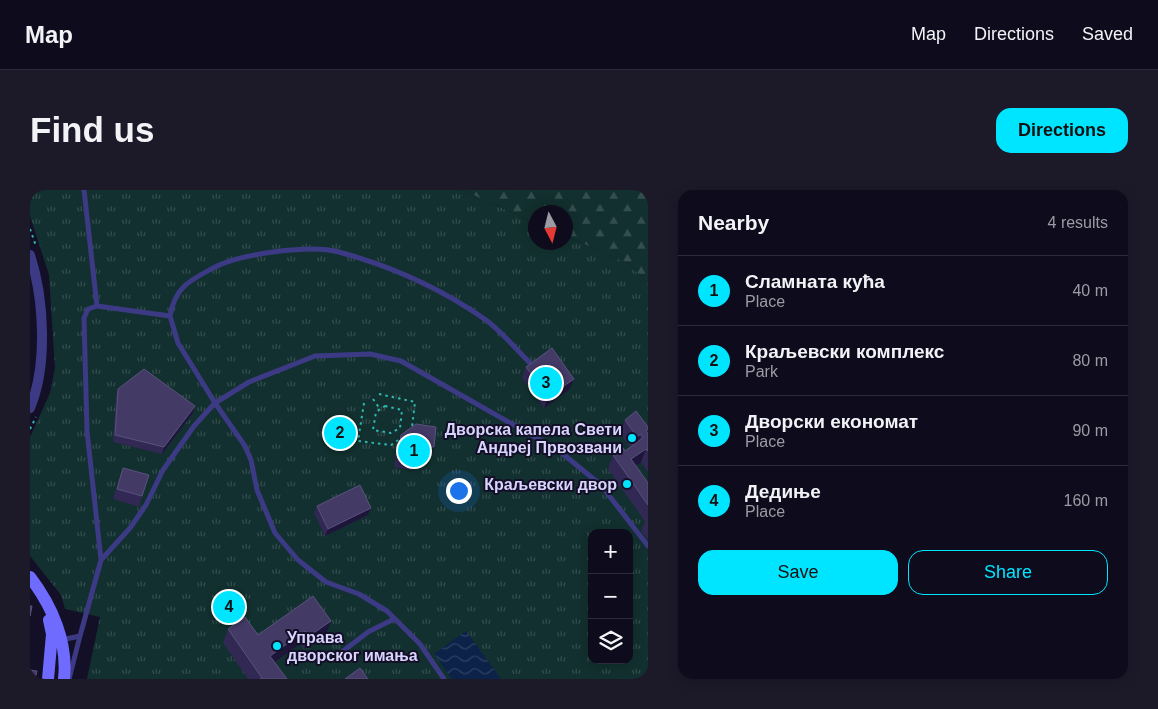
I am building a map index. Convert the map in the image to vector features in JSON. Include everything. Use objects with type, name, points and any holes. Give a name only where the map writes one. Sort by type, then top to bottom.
[{"type":"street","points":[[30,255],[37,282],[41,359],[40,376],[30,408]]},
{"type":"street","points":[[30,577],[44,600],[62,640],[64,679]]},
{"type":"street","points":[[48,679],[62,640]]},
{"type":"lane","points":[[84,190],[97,306]]},
{"type":"lane","points":[[444,679],[420,644],[387,611],[359,594],[326,582],[298,560],[275,533],[257,490],[250,460],[244,446],[178,343],[170,316],[173,300],[186,283],[224,262],[279,250],[337,251],[422,281],[488,321],[530,363]]},
{"type":"lane","points":[[69,679],[101,560],[87,431],[84,318],[88,309],[97,306],[170,316]]},
{"type":"lane","points":[[101,560],[130,528],[146,505],[163,470],[194,426],[215,403],[249,382],[315,356],[370,354],[401,361],[558,450],[601,485],[648,546]]},
{"type":"lane","points":[[338,655],[368,632],[394,619]]},
{"type":"lane","points":[[62,640],[80,636]]},
{"type":"path","points":[[379,394],[415,402],[412,429]]},
{"type":"path","points":[[373,399],[380,409]]},
{"type":"path","points":[[364,403],[358,441],[391,445],[401,438]]},
{"type":"path","points":[[385,406],[402,410],[400,428],[391,434],[373,430],[376,412],[380,409],[385,406]]},
{"type":"green space","points":[[30,190],[462,190],[528,220],[528,250],[573,250],[573,239],[629,264],[648,284],[648,679],[87,679],[100,617],[65,609],[61,595],[30,556],[30,437],[50,393],[55,368],[49,275],[30,216]]},
{"type":"green space","points":[[462,190],[648,190],[648,284],[629,264],[573,239],[573,205],[528,205],[528,220]]},
{"type":"water","points":[[466,631],[501,679],[452,679],[434,654]]},
{"type":"building","points":[[552,348],[574,379],[548,397],[526,367]]},
{"type":"building","points":[[144,369],[195,406],[164,447],[115,435],[118,389]]},
{"type":"building","points":[[636,411],[648,427],[646,431],[648,434],[648,451],[646,449],[631,459],[648,483],[648,505],[613,455],[623,448],[625,451],[643,438],[641,434],[637,437],[625,420]]},
{"type":"building","points":[[416,424],[436,427],[434,447],[423,446],[418,450],[417,459],[398,456],[401,435]]},
{"type":"building","points":[[123,468],[149,475],[142,496],[117,489]]},
{"type":"building","points":[[360,485],[371,508],[328,529],[317,506]]},
{"type":"building","points":[[313,596],[331,621],[309,636],[305,631],[270,656],[287,679],[260,679],[262,678],[228,629],[245,617],[258,635]]},
{"type":"building","points":[[360,668],[368,679],[345,679]]},
{"type":"building","points":[[30,670],[37,671],[35,679],[30,679]]},
{"type":"place","name":"Дворски економат","points":[[546,383]]},
{"type":"place","name":"Краљевски комплекс","points":[[340,433]]},
{"type":"place","name":"Дворска капела Свети Андреј Првозвани","points":[[632,438]]},
{"type":"place","name":"Сламната кућа","points":[[414,451]]},
{"type":"place","name":"Краљевски двор","points":[[627,484]]},
{"type":"place","name":"Дедиње","points":[[229,607]]},
{"type":"place","name":"Управа дворског имања","points":[[277,646]]}]
